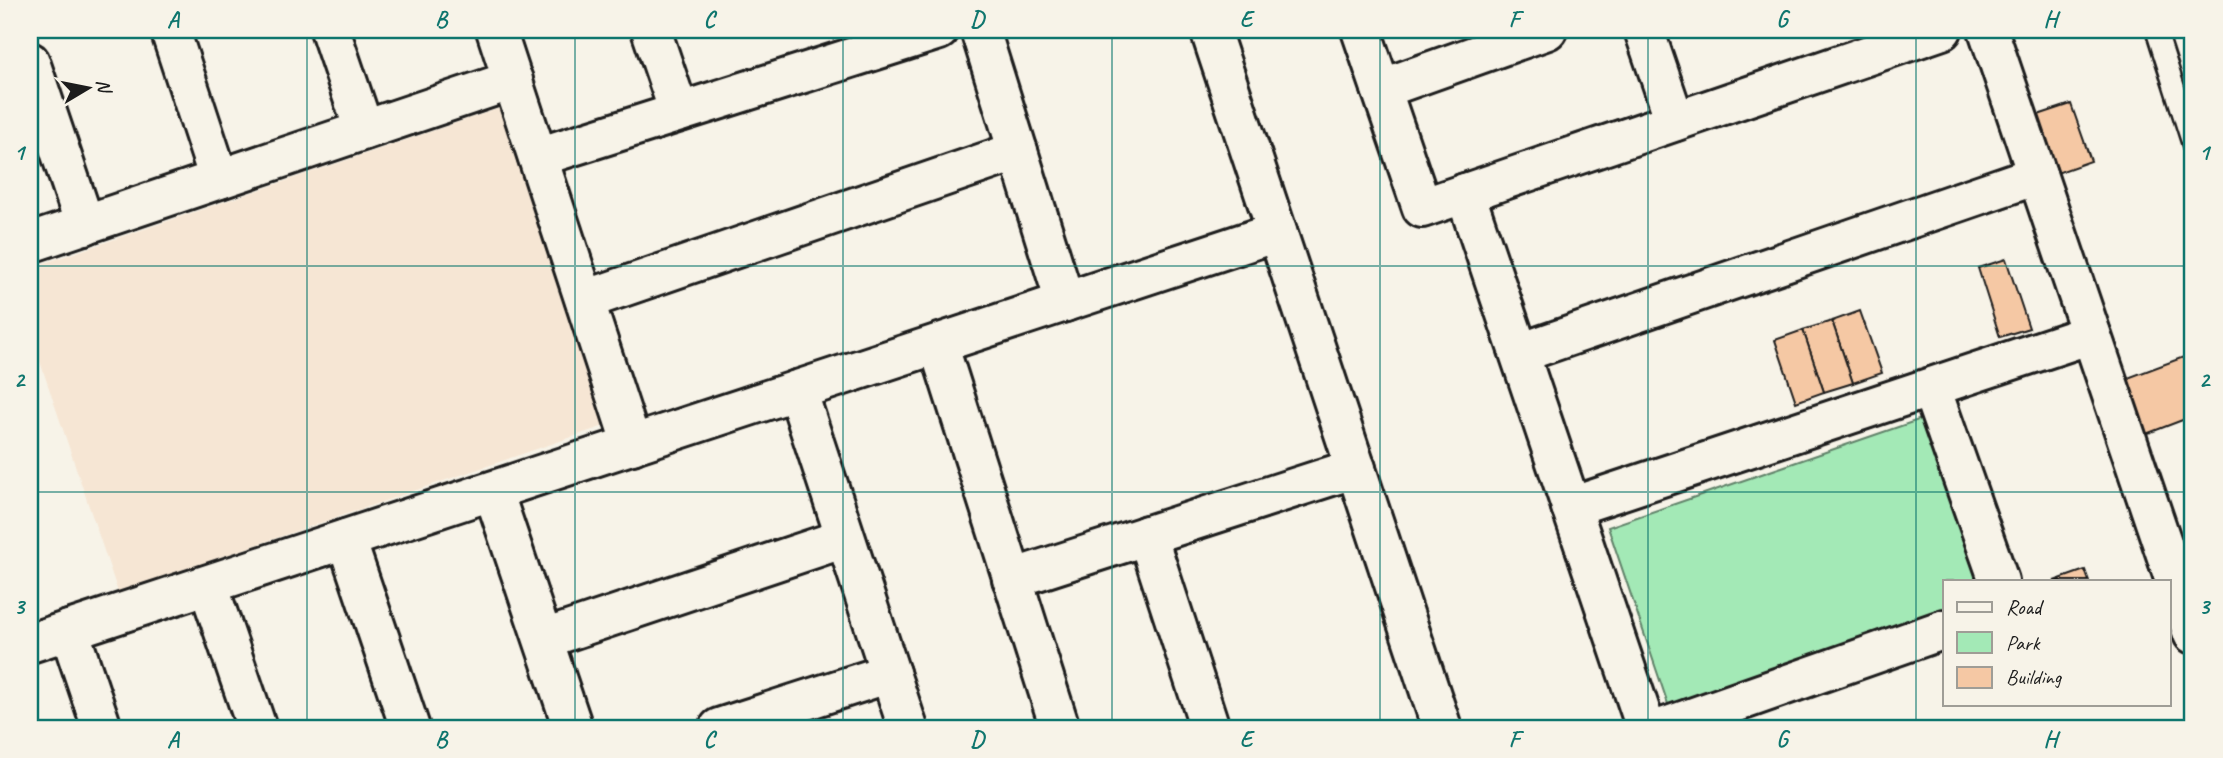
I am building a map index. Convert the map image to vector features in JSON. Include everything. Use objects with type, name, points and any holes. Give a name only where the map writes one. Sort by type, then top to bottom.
[{"type":"street","points":[[170,30],[219,179]]},
{"type":"street","points":[[330,30],[364,130]]},
{"type":"street","points":[[496,30],[632,445]]},
{"type":"street","points":[[651,30],[679,112]]},
{"type":"street","points":[[538,157],[939,30]]},
{"type":"street","points":[[980,30],[1065,302]]},
{"type":"street","points":[[1210,30],[1443,728]]},
{"type":"street","points":[[1361,30],[1422,208],[1942,30]]},
{"type":"street","points":[[1381,89],[1546,30]]},
{"type":"street","points":[[1644,30],[1675,121]]},
{"type":"street","points":[[1988,30],[2091,334],[2181,556],[2193,634]]},
{"type":"street","points":[[30,62],[85,225]]},
{"type":"street","points":[[30,243],[513,80]]},
{"type":"street","points":[[585,300],[1018,151]]},
{"type":"street","points":[[1520,353],[2037,175]]},
{"type":"street","points":[[1465,193],[1646,728]]},
{"type":"street","points":[[30,643],[1278,232]]},
{"type":"street","points":[[1572,508],[2091,334]]},
{"type":"street","points":[[938,344],[1060,728]]},
{"type":"street","points":[[1931,388],[1999,580]]},
{"type":"street","points":[[797,390],[908,728]]},
{"type":"street","points":[[1012,579],[1356,468]]},
{"type":"street","points":[[493,491],[573,728]]},
{"type":"street","points":[[1147,535],[1210,728]]},
{"type":"street","points":[[544,639],[845,538]]},
{"type":"street","points":[[346,539],[411,728]]},
{"type":"street","points":[[208,585],[257,728]]},
{"type":"street","points":[[1663,728],[1943,630]]},
{"type":"street","points":[[69,631],[102,728]]},
{"type":"street","points":[[727,727],[890,673]]},
{"type":"lane","points":[[2156,30],[2193,146]]},
{"type":"shaded area","points":[[503,107],[610,424],[118,592],[30,332],[30,268]]},
{"type":"green space","points":[[1924,418],[1980,580],[1943,580],[1943,614],[1669,707],[1608,527]]},
{"type":"building","points":[[2071,104],[2091,161],[2054,174],[2035,116]]},
{"type":"building","points":[[2006,259],[2029,328],[2000,337],[1978,268]]},
{"type":"building","points":[[1860,311],[1882,373],[1853,383],[1832,321]]},
{"type":"building","points":[[1832,321],[1853,383],[1824,392],[1803,330]]},
{"type":"building","points":[[1803,330],[1824,392],[1796,402],[1775,340]]},
{"type":"building","points":[[2189,355],[2193,366],[2193,416],[2146,434],[2125,379]]},
{"type":"building","points":[[2085,570],[2089,580],[2057,580]]}]
